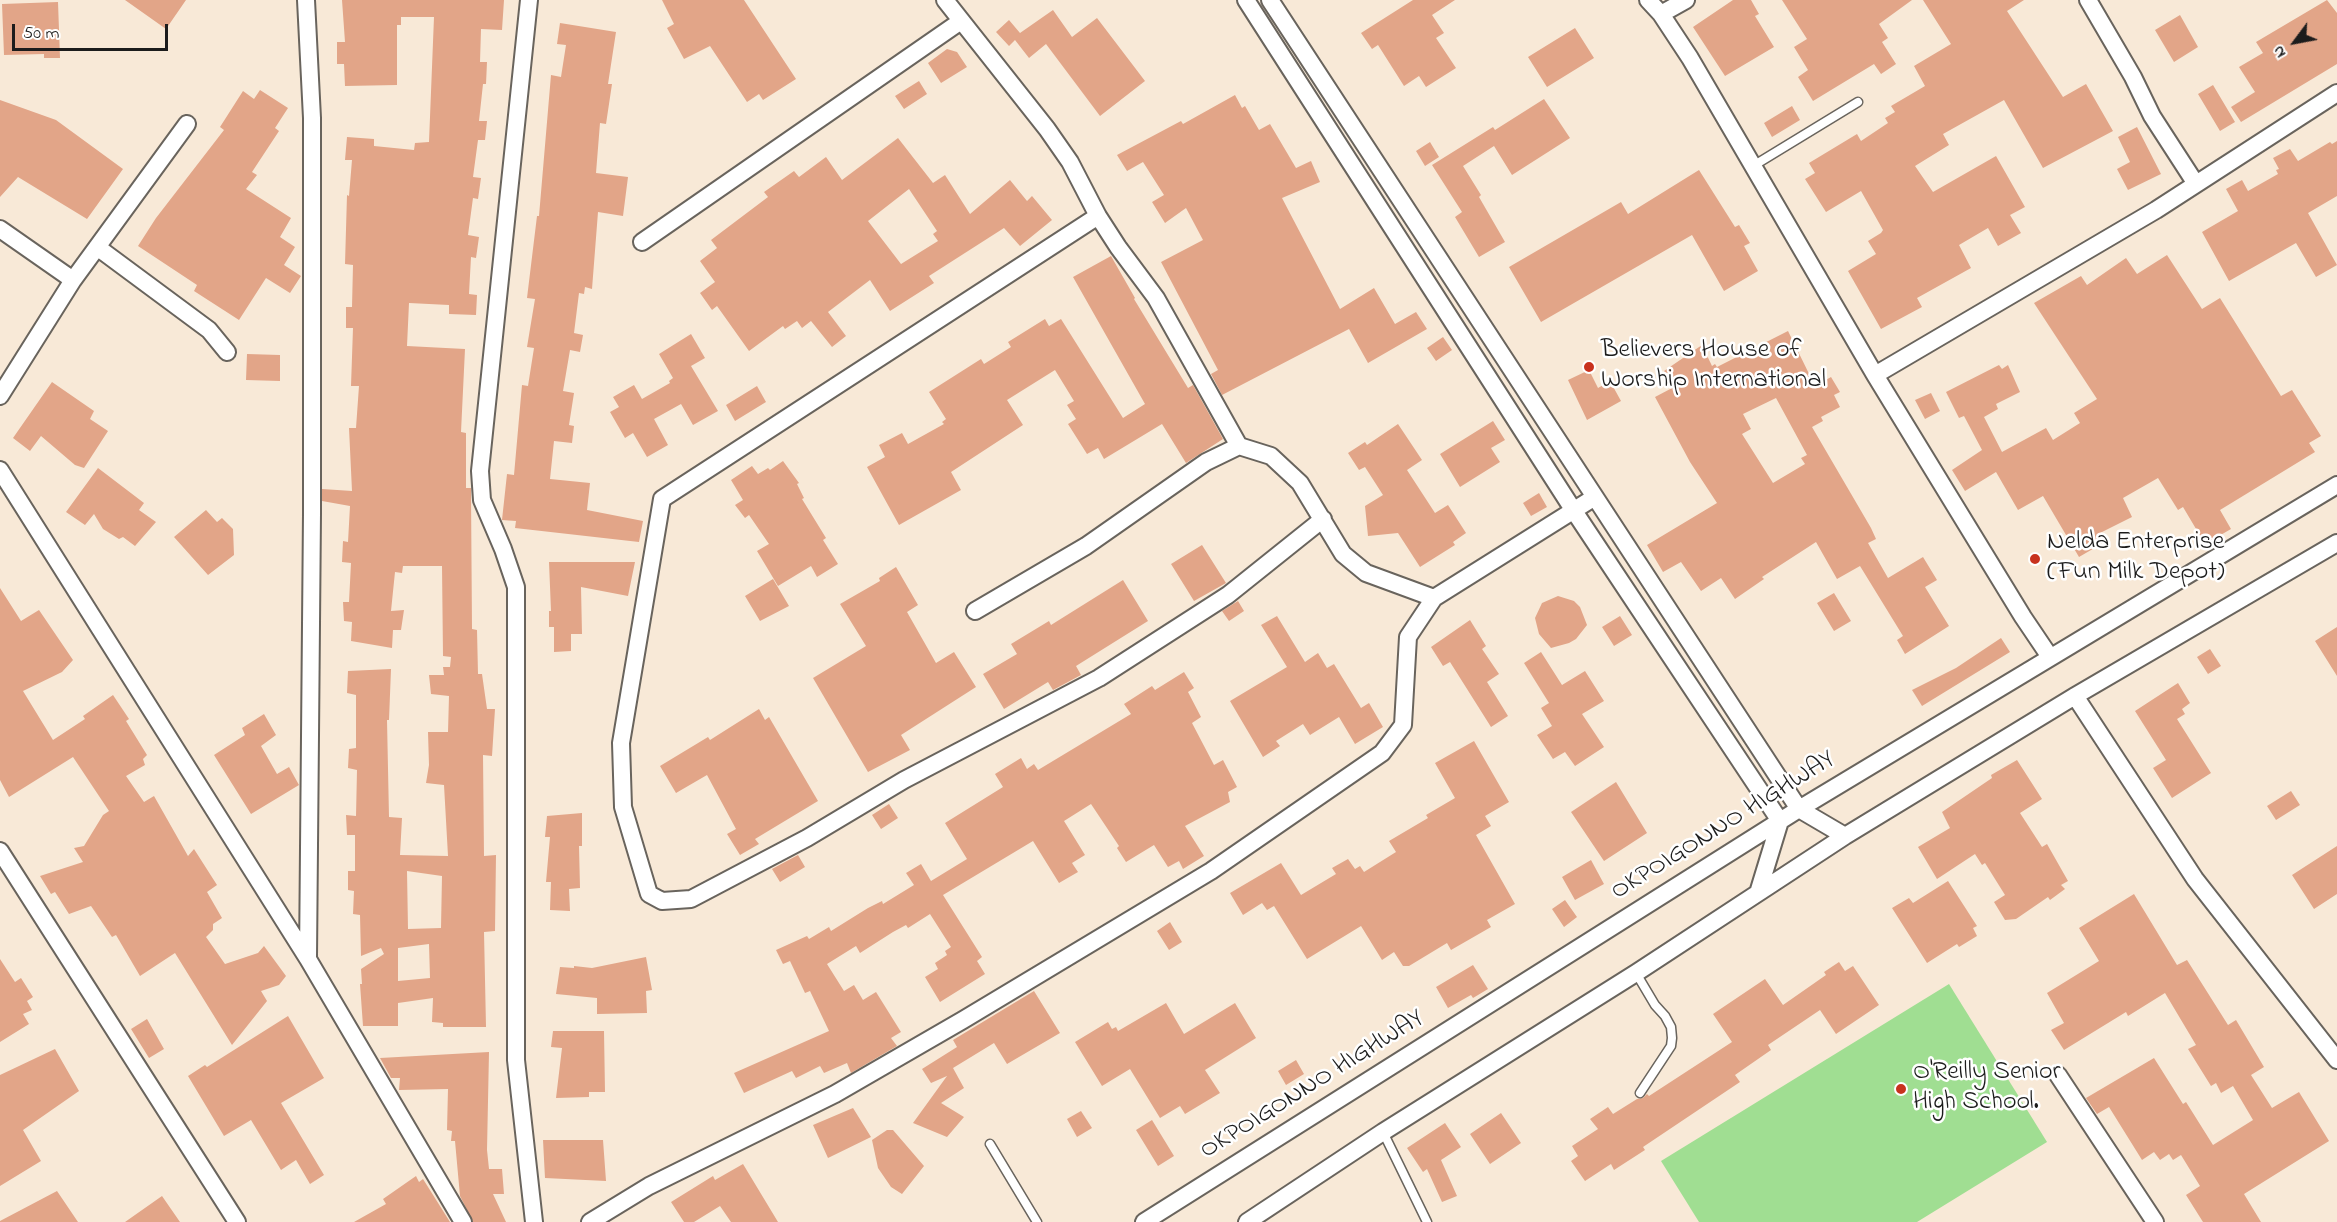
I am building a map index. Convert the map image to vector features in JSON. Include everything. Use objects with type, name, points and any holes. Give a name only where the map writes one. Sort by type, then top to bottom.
[{"type":"street","points":[[306,0],[312,118],[312,513],[308,959]]},
{"type":"street","points":[[529,0],[480,471],[482,500],[516,587],[516,1060],[534,1222]]},
{"type":"street","points":[[945,0],[1065,154],[1098,216],[1156,298],[1239,446]]},
{"type":"street","points":[[1246,0],[1574,511],[1780,821],[1758,893]]},
{"type":"street","points":[[1270,0],[1799,809],[1845,836]]},
{"type":"street","points":[[1648,0],[1661,14],[1690,58],[1875,375],[2050,657]]},
{"type":"street","points":[[1661,14],[1686,0]]},
{"type":"street","points":[[2088,0],[2133,77],[2152,116],[2196,184]]},
{"type":"street","points":[[642,242],[961,21]]},
{"type":"street","points":[[1875,375],[2156,210],[2337,93]]},
{"type":"street","points":[[0,396],[73,280],[187,124]]},
{"type":"street","points":[[1098,216],[662,499],[621,743],[623,807],[649,894],[662,900],[691,899],[807,838],[904,780],[1100,678],[1228,595],[1323,519]]},
{"type":"street","points":[[0,229],[73,280]]},
{"type":"street","points":[[97,247],[209,330],[227,352]]},
{"type":"street","points":[[975,611],[1086,546],[1206,462],[1239,446],[1271,456],[1300,483],[1343,554],[1366,573],[1434,598]]},
{"type":"street","points":[[0,470],[308,959],[463,1222]]},
{"type":"street","name":"OKPOIGONNO HIGHWAY","points":[[1144,1222],[1799,809],[2337,485]]},
{"type":"street","points":[[590,1222],[650,1186],[835,1094],[963,1020],[1211,871],[1382,753],[1403,725],[1408,637],[1434,598],[1595,497]]},
{"type":"street","points":[[1247,1222],[1383,1132],[1636,973],[1845,836],[2075,696],[2337,543]]},
{"type":"street","points":[[2075,696],[2195,879],[2337,1060]]},
{"type":"street","points":[[0,852],[237,1222]]},
{"type":"street","points":[[2058,1075],[2155,1222]]},
{"type":"lane","points":[[1753,166],[1858,102]]},
{"type":"lane","points":[[1636,973],[1655,1005],[1665,1016],[1671,1028],[1672,1038],[1671,1046],[1640,1093]]},
{"type":"lane","points":[[1383,1132],[1427,1222]]},
{"type":"lane","points":[[990,1144],[1037,1222]]},
{"type":"green space","name":"O'Reilly Senior High School.","points":[[1949,984],[2047,1142],[1917,1222],[1699,1222],[1661,1161]]},
{"type":"building","points":[[125,0],[186,0],[166,29]]},
{"type":"building","points":[[342,0],[504,0],[502,30],[481,29],[480,62],[487,62],[486,84],[483,84],[479,121],[487,121],[485,140],[478,140],[473,177],[481,178],[478,199],[473,198],[468,235],[479,237],[476,258],[471,257],[469,294],[477,295],[476,315],[449,314],[449,305],[409,303],[407,346],[465,349],[461,432],[466,433],[466,488],[471,488],[472,629],[477,630],[478,674],[482,674],[487,709],[495,709],[492,756],[483,755],[484,856],[496,855],[495,931],[484,932],[486,1027],[443,1027],[443,1023],[432,1022],[433,998],[398,1003],[398,1026],[363,1026],[361,969],[384,954],[381,948],[361,956],[360,915],[353,914],[354,891],[348,890],[348,871],[355,871],[355,835],[347,835],[346,815],[356,816],[357,770],[348,768],[349,749],[356,748],[356,695],[347,693],[348,671],[391,669],[389,720],[387,720],[389,817],[402,818],[400,855],[448,856],[444,785],[426,783],[429,765],[428,732],[448,732],[449,696],[431,694],[429,675],[444,675],[443,667],[450,667],[451,657],[443,656],[442,566],[403,566],[402,573],[395,572],[391,611],[404,610],[401,630],[393,630],[392,648],[351,641],[352,622],[344,621],[343,602],[349,602],[351,563],[342,562],[343,541],[348,542],[350,506],[322,501],[322,489],[352,491],[349,428],[356,428],[359,386],[351,386],[353,328],[346,328],[346,307],[352,307],[353,265],[345,264],[347,195],[349,196],[352,160],[345,160],[347,137],[374,139],[374,146],[414,150],[415,143],[429,142],[434,17],[401,17],[401,25],[397,25],[397,85],[345,86],[344,64],[337,64],[337,42],[345,42]],"holes":[[[407,871],[442,876],[441,928],[408,929]],[[429,944],[430,978],[398,981],[398,948]]]},
{"type":"building","points":[[662,0],[744,0],[796,79],[763,100],[759,94],[747,102],[710,46],[684,59],[667,28],[674,24]]},
{"type":"building","points":[[1413,0],[1455,0],[1432,15],[1444,33],[1436,38],[1456,68],[1426,87],[1419,76],[1404,86],[1378,45],[1372,49],[1361,33]]},
{"type":"building","points":[[1733,0],[1751,0],[1759,14],[1755,16],[1774,47],[1725,76],[1693,27]]},
{"type":"building","points":[[1782,0],[1912,0],[1879,24],[1888,38],[1882,42],[1896,64],[1881,74],[1874,64],[1813,101],[1798,77],[1808,70],[1794,47],[1807,39]]},
{"type":"building","points":[[1923,0],[2024,0],[2007,11],[2063,97],[2086,84],[2113,131],[2043,168],[2004,100],[1943,134],[1949,145],[1915,166],[1933,192],[1996,156],[2025,207],[2010,215],[2021,233],[1998,246],[1988,228],[1959,245],[1971,268],[1917,298],[1922,307],[1881,329],[1848,271],[1876,254],[1868,241],[1883,230],[1861,191],[1826,212],[1805,179],[1815,173],[1809,163],[1857,134],[1861,141],[1888,123],[1885,118],[1895,112],[1891,106],[1925,86],[1914,66],[1951,44]]},
{"type":"building","points":[[2327,0],[2337,13],[2337,64],[2241,122],[2231,107],[2255,92],[2239,67],[2263,53],[2256,42]]},
{"type":"building","points":[[58,2],[60,58],[44,58],[44,54],[4,55],[2,4]]},
{"type":"building","points":[[1053,10],[1072,37],[1097,18],[1145,81],[1100,116],[1046,44],[1029,58],[1015,40],[1009,46],[996,32],[1009,20],[1020,33]]},
{"type":"building","points":[[2180,15],[2198,47],[2174,62],[2155,30]]},
{"type":"building","points":[[560,23],[616,32],[608,84],[612,84],[606,124],[600,123],[596,173],[628,177],[623,216],[598,212],[592,289],[585,287],[584,294],[579,293],[574,333],[583,335],[580,352],[570,350],[563,391],[574,393],[569,425],[574,426],[572,443],[554,441],[550,479],[590,483],[587,510],[643,521],[639,542],[515,528],[516,521],[502,520],[507,474],[514,475],[522,385],[528,386],[534,348],[527,347],[535,299],[527,298],[537,216],[539,216],[551,75],[561,77],[566,45],[557,44]]},
{"type":"building","points":[[1575,28],[1594,58],[1547,87],[1528,57]]},
{"type":"building","points":[[947,49],[957,52],[967,67],[941,83],[928,63]]},
{"type":"building","points":[[919,81],[927,94],[904,109],[895,96]]},
{"type":"building","points":[[2213,85],[2235,122],[2220,131],[2198,94]]},
{"type":"building","points":[[260,90],[288,108],[275,128],[279,131],[252,172],[257,175],[246,189],[291,218],[280,237],[295,247],[284,265],[301,276],[290,293],[266,278],[239,320],[194,291],[197,285],[138,246],[156,218],[224,130],[220,127],[243,91],[254,99]]},
{"type":"building","points":[[1235,95],[1242,108],[1245,106],[1259,130],[1270,124],[1296,168],[1311,161],[1320,182],[1282,198],[1340,309],[1374,288],[1395,324],[1416,312],[1427,329],[1368,363],[1349,329],[1222,395],[1211,374],[1218,370],[1161,262],[1203,240],[1186,208],[1165,223],[1152,202],[1164,195],[1143,162],[1127,171],[1117,155],[1181,121],[1183,124]]},
{"type":"building","points":[[1544,99],[1570,138],[1512,175],[1494,146],[1463,166],[1505,242],[1479,257],[1455,217],[1462,212],[1432,165],[1493,127],[1495,130]]},
{"type":"building","points":[[0,100],[56,120],[123,169],[87,219],[18,177],[0,197]]},
{"type":"building","points":[[1792,106],[1800,120],[1772,137],[1764,123]]},
{"type":"building","points":[[2137,127],[2161,174],[2128,190],[2117,169],[2130,162],[2118,137]]},
{"type":"building","points":[[898,138],[933,183],[945,175],[970,214],[1010,180],[1027,201],[1032,196],[1052,220],[1020,246],[1004,228],[929,276],[934,283],[890,311],[870,280],[828,312],[846,336],[832,347],[811,321],[802,328],[797,321],[785,329],[783,326],[749,351],[717,306],[712,310],[700,293],[715,282],[700,261],[717,248],[711,240],[768,197],[764,192],[794,171],[799,177],[826,157],[842,180]],"holes":[[[909,189],[937,231],[933,234],[938,241],[901,264],[868,221]]]},
{"type":"building","points":[[2337,141],[2337,196],[2308,213],[2337,265],[2316,277],[2296,243],[2229,281],[2202,232],[2238,211],[2226,189],[2242,180],[2248,191],[2278,174],[2276,170],[2279,169],[2273,158],[2290,149],[2298,161],[2330,142],[2332,144]]},
{"type":"building","points":[[1430,142],[1439,157],[1425,166],[1416,151]]},
{"type":"building","points":[[1699,170],[1735,227],[1739,225],[1750,243],[1744,246],[1758,271],[1724,291],[1692,235],[1541,322],[1509,267],[1621,202],[1628,214]]},
{"type":"building","points":[[2167,255],[2202,309],[2220,298],[2281,396],[2292,390],[2321,436],[2309,443],[2315,452],[2220,510],[2231,529],[2205,544],[2183,507],[2178,510],[2158,478],[2123,498],[2132,517],[2098,534],[2103,543],[2079,557],[2043,496],[2018,510],[1996,472],[1965,491],[1952,470],[1982,450],[1964,416],[1959,418],[1946,392],[1999,365],[2002,369],[2008,365],[2020,392],[1996,404],[1998,409],[1984,417],[2002,452],[2046,428],[2053,440],[2080,423],[2074,413],[2097,399],[2034,303],[2081,276],[2087,285],[2126,258],[2137,274]]},
{"type":"building","points":[[1111,256],[1188,388],[1193,385],[1223,439],[1186,463],[1162,424],[1104,459],[1098,448],[1087,454],[1068,424],[1076,419],[1067,405],[1074,401],[1055,370],[1007,400],[1023,425],[951,472],[961,490],[899,525],[867,467],[885,457],[879,445],[902,433],[908,444],[944,424],[942,422],[946,419],[929,392],[981,359],[984,364],[1011,347],[1008,342],[1045,319],[1049,326],[1061,319],[1123,418],[1145,404],[1073,277]]},
{"type":"building","points":[[1788,331],[1815,386],[1831,377],[1840,392],[1834,395],[1840,407],[1821,417],[1823,421],[1812,427],[1871,528],[1876,539],[1868,543],[1888,578],[1923,557],[1937,580],[1925,587],[1949,626],[1905,654],[1897,640],[1903,636],[1860,566],[1837,579],[1816,542],[1762,577],[1764,579],[1735,599],[1721,578],[1701,591],[1681,562],[1663,572],[1647,545],[1717,503],[1690,462],[1655,397],[1674,387],[1664,371],[1702,345],[1712,366],[1715,364],[1717,367]],"holes":[[[1776,398],[1807,455],[1801,458],[1805,464],[1773,483],[1742,434],[1751,429],[1743,414]]]},
{"type":"building","points":[[691,334],[705,358],[691,366],[718,411],[693,425],[681,404],[654,419],[668,445],[647,457],[633,433],[625,438],[610,412],[619,407],[613,397],[634,385],[642,399],[670,383],[669,381],[673,378],[659,354]]},
{"type":"building","points":[[1443,337],[1452,350],[1436,361],[1427,348]]},
{"type":"building","points":[[247,354],[280,355],[280,381],[246,380]]},
{"type":"building","points":[[1589,370],[1598,388],[1610,381],[1621,401],[1587,420],[1568,380]]},
{"type":"building","points":[[52,382],[94,411],[90,419],[108,431],[84,468],[75,465],[41,436],[30,451],[13,438]]},
{"type":"building","points":[[757,386],[766,402],[735,421],[726,405]]},
{"type":"building","points":[[1931,393],[1940,411],[1925,419],[1915,400]]},
{"type":"building","points":[[1493,421],[1505,440],[1491,448],[1500,462],[1460,487],[1440,454]]},
{"type":"building","points":[[1398,424],[1422,460],[1407,470],[1435,513],[1448,505],[1466,533],[1453,542],[1455,545],[1420,567],[1398,533],[1368,536],[1365,506],[1383,495],[1365,467],[1359,470],[1348,453],[1365,442],[1367,445]]},
{"type":"building","points":[[783,461],[799,483],[797,484],[804,498],[802,499],[826,538],[823,540],[838,564],[817,577],[811,566],[778,586],[757,551],[769,544],[749,515],[745,518],[735,505],[743,500],[731,480],[752,466],[758,474],[768,468],[770,470]]},
{"type":"building","points":[[98,468],[144,503],[139,510],[156,522],[135,546],[123,537],[119,539],[103,529],[94,514],[85,525],[66,512]]},
{"type":"building","points":[[1539,493],[1547,507],[1531,516],[1523,503]]},
{"type":"building","points":[[206,510],[217,522],[222,518],[233,529],[234,555],[208,575],[174,537]]},
{"type":"building","points":[[1202,545],[1226,583],[1194,601],[1171,564]]},
{"type":"building","points":[[549,562],[635,562],[628,596],[581,587],[582,634],[571,634],[571,651],[554,652],[554,627],[549,627],[549,611],[551,611]]},
{"type":"building","points":[[896,567],[918,605],[907,612],[936,663],[954,652],[976,687],[901,735],[910,750],[868,772],[813,678],[866,646],[840,604],[880,581],[879,578]]},
{"type":"building","points":[[773,579],[789,606],[760,621],[745,596]]},
{"type":"building","points":[[1123,580],[1148,621],[1076,666],[1081,675],[1053,690],[1048,682],[1004,709],[983,674],[1017,654],[1011,644],[1049,621],[1051,625]]},
{"type":"building","points":[[0,588],[21,621],[39,610],[73,660],[62,672],[23,691],[53,740],[85,719],[83,716],[113,695],[129,719],[126,721],[147,755],[143,759],[145,765],[126,776],[144,802],[154,796],[188,856],[194,849],[217,885],[207,892],[222,918],[213,924],[213,930],[206,937],[225,964],[258,953],[264,946],[286,976],[279,985],[261,991],[267,1001],[232,1045],[175,953],[140,976],[116,935],[112,937],[91,906],[69,914],[55,892],[51,894],[40,876],[83,862],[74,848],[84,846],[103,815],[109,811],[73,757],[9,797],[0,780]]},
{"type":"building","points":[[1834,593],[1851,621],[1834,631],[1817,603]]},
{"type":"building","points":[[1558,596],[1574,601],[1580,607],[1587,625],[1576,639],[1551,648],[1539,634],[1535,618],[1542,603]]},
{"type":"building","points":[[1238,601],[1244,611],[1229,621],[1222,611]]},
{"type":"building","points":[[1277,616],[1305,662],[1318,653],[1327,668],[1334,664],[1361,708],[1369,703],[1383,727],[1355,744],[1339,717],[1310,735],[1303,724],[1276,741],[1280,746],[1263,757],[1230,701],[1287,667],[1261,625]]},
{"type":"building","points":[[1620,616],[1632,635],[1614,646],[1602,627]]},
{"type":"building","points":[[1470,620],[1486,646],[1482,649],[1499,674],[1487,682],[1508,716],[1491,727],[1450,662],[1443,666],[1431,647]]},
{"type":"building","points":[[2337,627],[2337,676],[2315,641]]},
{"type":"building","points":[[2001,638],[2010,652],[1922,706],[1912,690],[1956,668]]},
{"type":"building","points":[[2210,649],[2221,666],[2208,674],[2197,657]]},
{"type":"building","points":[[1541,652],[1562,685],[1585,671],[1604,701],[1582,714],[1604,747],[1575,766],[1565,752],[1553,759],[1537,735],[1552,726],[1541,708],[1549,703],[1524,663]]},
{"type":"building","points":[[1184,672],[1194,688],[1188,692],[1201,717],[1192,723],[1214,765],[1223,760],[1237,787],[1228,792],[1230,802],[1185,826],[1204,856],[1183,869],[1179,861],[1168,867],[1154,845],[1126,862],[1117,848],[1119,846],[1091,804],[1064,821],[1085,855],[1072,863],[1078,872],[1059,883],[1033,841],[943,895],[982,957],[977,961],[985,974],[940,1002],[925,977],[938,969],[935,963],[947,955],[945,951],[951,947],[930,914],[908,928],[906,925],[893,932],[860,953],[856,946],[827,964],[844,991],[854,985],[863,1000],[876,992],[901,1032],[891,1038],[897,1046],[851,1073],[847,1063],[824,1073],[820,1066],[796,1078],[792,1071],[744,1093],[734,1073],[829,1031],[810,991],[805,993],[790,961],[783,964],[776,950],[807,936],[809,939],[829,927],[831,931],[868,908],[882,901],[883,904],[914,885],[906,873],[921,864],[931,881],[967,859],[945,823],[1003,787],[995,774],[1021,758],[1027,769],[1034,764],[1038,770],[1131,714],[1124,704],[1152,686],[1155,690]]},
{"type":"building","points":[[2178,683],[2190,703],[2182,709],[2185,714],[2177,719],[2211,773],[2172,798],[2153,768],[2166,760],[2135,711]]},
{"type":"building","points":[[759,709],[765,720],[769,717],[818,801],[755,839],[759,844],[740,855],[727,834],[736,829],[707,775],[676,793],[660,766],[708,737],[710,740]]},
{"type":"building","points":[[264,714],[276,735],[261,746],[277,774],[289,767],[299,785],[251,814],[214,755],[245,735],[242,728]]},
{"type":"building","points":[[1474,741],[1509,802],[1485,816],[1491,826],[1476,835],[1515,904],[1487,920],[1491,927],[1451,950],[1447,943],[1409,966],[1403,966],[1394,952],[1382,960],[1361,926],[1307,959],[1274,906],[1267,910],[1262,903],[1243,915],[1230,893],[1281,863],[1301,895],[1336,874],[1332,868],[1348,859],[1355,869],[1360,866],[1364,872],[1396,852],[1389,841],[1428,818],[1426,815],[1455,798],[1435,763]]},
{"type":"building","points":[[2017,760],[2042,799],[2020,813],[2042,847],[2047,844],[2068,881],[2061,885],[2065,889],[2050,900],[2048,897],[2016,919],[2005,920],[1994,902],[2005,895],[1985,863],[1982,865],[1975,854],[1937,879],[1918,847],[1950,828],[1942,812],[1992,778],[1991,775]]},
{"type":"building","points":[[1616,782],[1647,833],[1604,861],[1571,812]]},
{"type":"building","points":[[2291,791],[2300,805],[2276,820],[2267,806]]},
{"type":"building","points":[[889,804],[898,818],[881,829],[872,815]]},
{"type":"building","points":[[582,813],[582,846],[579,846],[580,888],[569,889],[570,911],[550,910],[551,882],[546,882],[550,837],[545,837],[547,816]]},
{"type":"building","points":[[2337,846],[2337,894],[2314,909],[2292,875]]},
{"type":"building","points":[[798,855],[805,867],[780,882],[772,869]]},
{"type":"building","points":[[1591,860],[1604,884],[1575,900],[1562,877]]},
{"type":"building","points":[[1948,881],[1977,926],[1973,928],[1977,936],[1959,947],[1957,944],[1927,963],[1892,908],[1909,898],[1913,903]]},
{"type":"building","points":[[2134,894],[2177,965],[2187,960],[2228,1025],[2236,1020],[2264,1067],[2251,1075],[2272,1108],[2299,1092],[2329,1141],[2244,1194],[2261,1222],[2203,1222],[2186,1195],[2200,1186],[2181,1155],[2173,1160],[2169,1154],[2160,1160],[2154,1152],[2142,1160],[2109,1107],[2097,1114],[2086,1098],[2154,1058],[2183,1104],[2186,1102],[2213,1145],[2253,1120],[2233,1086],[2221,1093],[2216,1083],[2211,1086],[2188,1049],[2196,1045],[2165,993],[2128,1016],[2126,1012],[2064,1050],[2051,1030],[2064,1023],[2047,993],[2099,961],[2079,928]]},
{"type":"building","points":[[1565,900],[1577,917],[1564,927],[1552,909]]},
{"type":"building","points":[[1170,922],[1182,942],[1169,950],[1157,931]]},
{"type":"building","points":[[646,957],[652,990],[646,991],[647,1013],[597,1014],[597,998],[556,994],[560,967],[592,968]]},
{"type":"building","points":[[0,959],[15,982],[21,978],[33,997],[27,1001],[32,1010],[23,1014],[29,1024],[0,1042]]},
{"type":"building","points":[[1839,962],[1845,971],[1853,966],[1879,1005],[1836,1034],[1820,1010],[1768,1045],[1771,1050],[1735,1075],[1740,1082],[1643,1147],[1645,1150],[1614,1170],[1611,1164],[1585,1181],[1571,1161],[1578,1156],[1572,1146],[1598,1129],[1590,1119],[1608,1107],[1613,1114],[1647,1094],[1649,1096],[1732,1042],[1713,1014],[1765,979],[1783,1005],[1826,975],[1824,972]]},
{"type":"building","points":[[1473,965],[1488,989],[1473,998],[1471,995],[1448,1008],[1436,987]]},
{"type":"building","points":[[1034,991],[1060,1033],[1007,1064],[994,1043],[953,1068],[964,1088],[941,1103],[964,1117],[947,1137],[913,1123],[947,1076],[931,1083],[922,1069],[957,1047],[953,1040]]},
{"type":"building","points":[[1166,1003],[1184,1034],[1235,1003],[1256,1038],[1205,1070],[1220,1093],[1185,1114],[1180,1106],[1160,1118],[1130,1069],[1102,1086],[1075,1042],[1108,1022],[1112,1029],[1116,1027],[1118,1031]]},
{"type":"building","points":[[288,1016],[324,1078],[281,1103],[324,1175],[310,1184],[296,1160],[281,1170],[251,1120],[224,1136],[188,1076],[205,1065],[207,1067]]},
{"type":"building","points":[[147,1019],[164,1049],[149,1058],[131,1029]]},
{"type":"building","points":[[553,1031],[604,1031],[605,1092],[589,1092],[589,1097],[556,1098],[562,1048],[551,1047]]},
{"type":"building","points":[[55,1049],[79,1091],[23,1130],[41,1161],[0,1186],[0,1075]]},
{"type":"building","points":[[489,1052],[487,1150],[489,1169],[502,1169],[504,1194],[493,1194],[506,1222],[473,1222],[460,1196],[455,1141],[451,1141],[452,1131],[447,1130],[448,1089],[399,1090],[400,1078],[391,1078],[380,1058]]},
{"type":"building","points":[[1296,1060],[1304,1074],[1286,1085],[1278,1071]]},
{"type":"building","points":[[853,1108],[871,1137],[828,1158],[813,1125]]},
{"type":"building","points":[[1081,1111],[1092,1128],[1077,1137],[1067,1119]]},
{"type":"building","points":[[1501,1113],[1521,1143],[1490,1164],[1470,1134]]},
{"type":"building","points":[[1152,1120],[1174,1156],[1158,1166],[1136,1130]]},
{"type":"building","points":[[1445,1123],[1461,1147],[1441,1160],[1457,1196],[1442,1202],[1427,1169],[1423,1172],[1407,1148]]},
{"type":"building","points":[[887,1130],[893,1130],[924,1166],[902,1194],[891,1187],[878,1168],[872,1140]]},
{"type":"building","points":[[543,1140],[603,1140],[606,1181],[545,1178]]},
{"type":"building","points":[[743,1164],[778,1222],[731,1222],[720,1206],[694,1222],[684,1222],[671,1202],[713,1176],[715,1180]]},
{"type":"building","points":[[416,1176],[419,1182],[423,1179],[450,1222],[354,1222],[386,1204],[383,1199]]},
{"type":"building","points":[[57,1191],[78,1222],[0,1222],[0,1221]]},
{"type":"building","points":[[162,1196],[180,1222],[125,1222]]},
{"type":"place","name":"Believers House of Worship International","points":[[1589,367]]},
{"type":"place","name":"Nelda Enterprise (Fun Milk Depot)","points":[[2035,559]]},
{"type":"place","name":"O'Reilly Senior High School.","points":[[1901,1089]]}]
